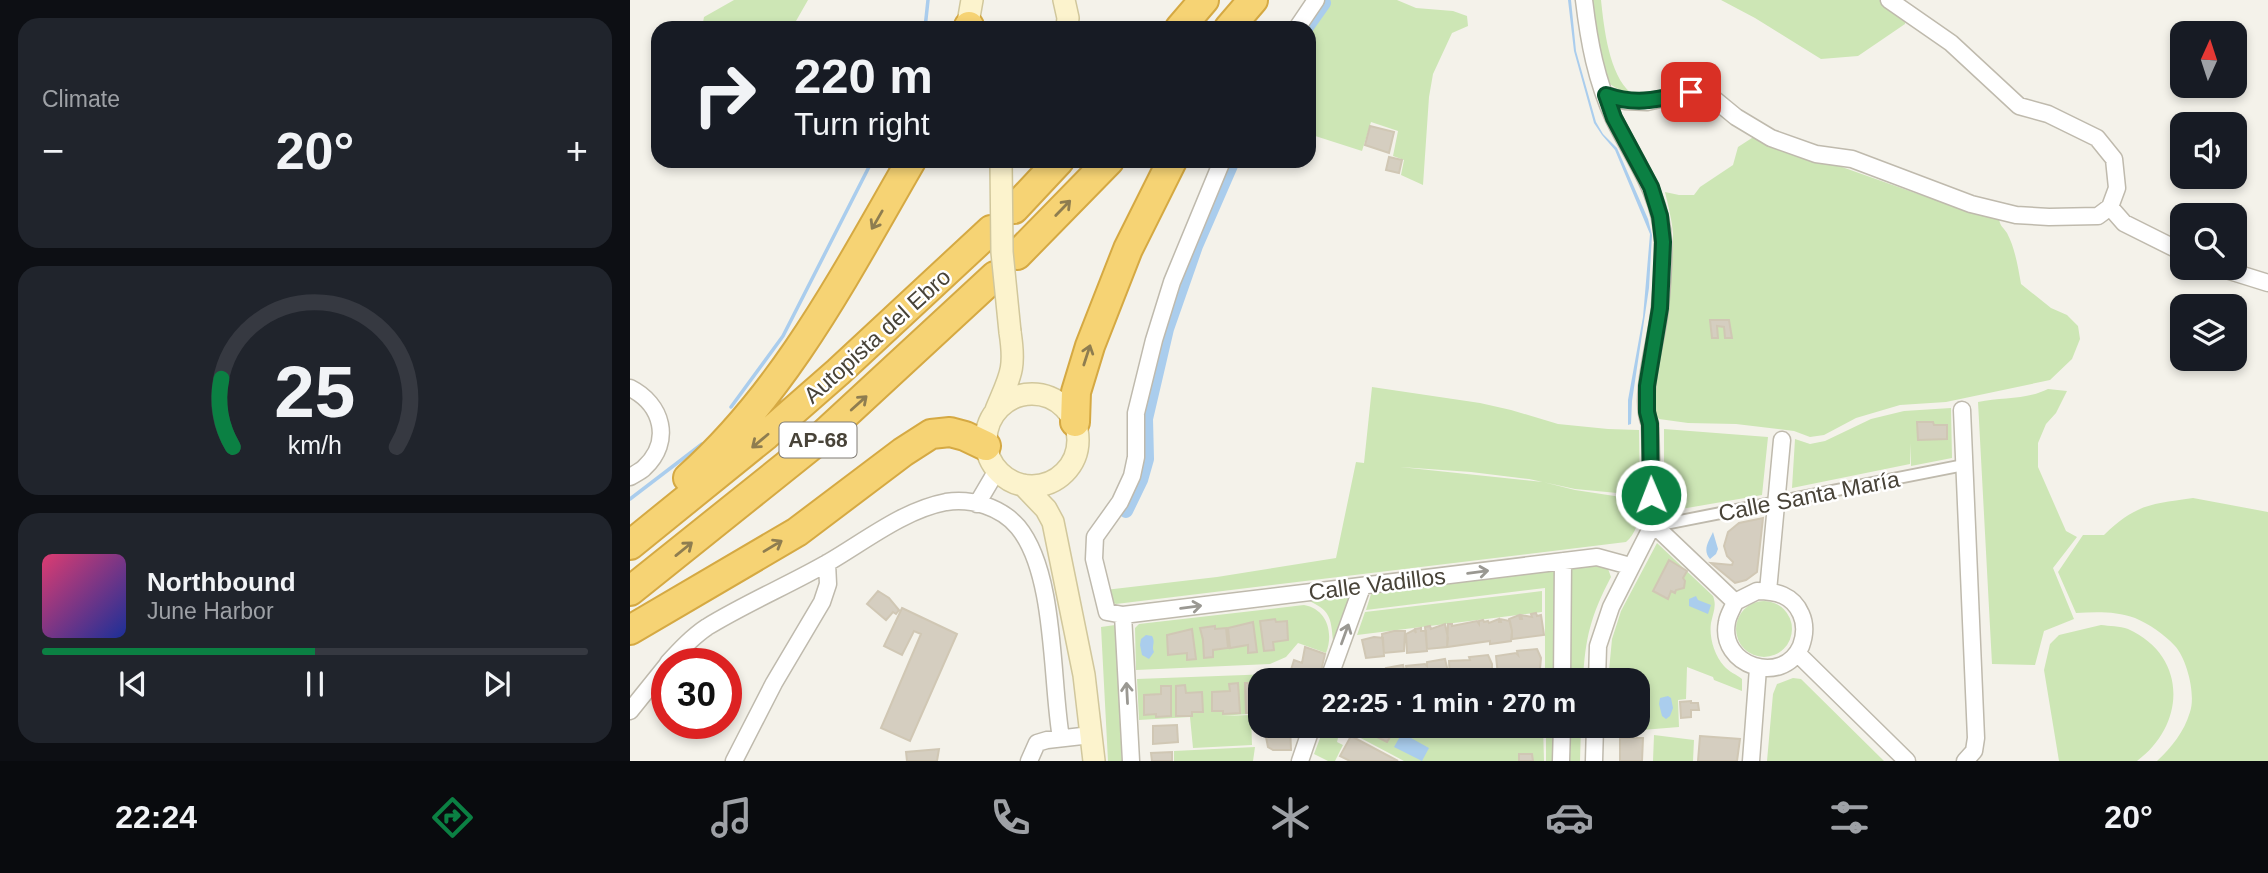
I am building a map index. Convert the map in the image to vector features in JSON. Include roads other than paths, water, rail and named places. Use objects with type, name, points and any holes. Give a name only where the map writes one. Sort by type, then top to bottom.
[{"type":"highway","points":[[1186,21],[1204,0]]},
{"type":"highway","points":[[1235,21],[1253,0]]},
{"type":"highway","points":[[1258,21],[1274,0]]},
{"type":"highway","points":[[630,525],[704,464],[766,395],[810,333],[907,168]]},
{"type":"highway","points":[[1014,209],[1052,168]]},
{"type":"highway","points":[[1017,255],[1103,168]]},
{"type":"highway","points":[[1075,422],[1076,391],[1090,346],[1128,249],[1168,168]]},
{"type":"highway","name":"Autopista del Ebro","points":[[630,545],[776,426],[991,230]]},
{"type":"highway","name":"Autopista del Ebro","points":[[630,591],[811,446],[995,276]]},
{"type":"highway","points":[[630,631],[797,532],[931,434],[950,432],[965,436],[991,458]]},
{"type":"main road","points":[[1064,0],[1067,21]]},
{"type":"main road","points":[[1001,168],[1002,252],[1014,355],[1012,372],[986,433],[991,458],[1004,477],[1023,485],[1046,509],[1053,522],[1084,675],[1094,761]]},
{"type":"main road","points":[[1014,355],[1025,373],[1066,408],[1075,422],[1078,443],[1072,463],[1065,472],[1046,484],[1023,485]]},
{"type":"main road","points":[[996,410],[1005,401],[1029,393],[1054,399]]},
{"type":"main road","points":[[1053,522],[1065,472]]},
{"type":"street","points":[[1302,21],[1316,0]]},
{"type":"street","points":[[1584,0],[1589,47],[1614,118],[1651,187],[1660,216],[1663,242],[1660,308],[1647,386],[1653,524],[1611,607],[1598,646],[1597,668]]},
{"type":"street","points":[[1606,95],[1625,102],[1647,102],[1691,92],[1708,94],[1736,117],[1771,138],[1816,154],[1852,159],[1971,204],[2016,215],[2098,216],[2110,207],[2117,188],[2113,159],[2097,138],[2048,114],[2019,106],[1951,43],[1889,0]]},
{"type":"street","points":[[1131,761],[1123,615],[1107,612],[1094,558],[1095,537],[1120,502],[1132,476],[1137,450],[1136,413],[1154,340],[1185,250],[1219,168]]},
{"type":"street","points":[[2110,207],[2124,223],[2170,247]]},
{"type":"street","points":[[2247,276],[2268,283]]},
{"type":"street","points":[[630,388],[646,397],[655,409],[662,430],[656,452],[645,468],[630,477]]},
{"type":"street","points":[[1962,410],[1976,738],[1974,751],[1965,761]]},
{"type":"street","points":[[1768,591],[1782,440]]},
{"type":"street","points":[[977,503],[991,458]]},
{"type":"street","name":"Calle Santa María","points":[[1653,524],[1776,503],[1964,465]]},
{"type":"street","points":[[684,648],[706,628],[911,514],[946,503],[977,503],[1008,516],[1020,529],[1034,556],[1045,600],[1061,738]]},
{"type":"street","points":[[1653,524],[1735,602]]},
{"type":"street","name":"Calle Vadillos","points":[[1123,615],[1598,556],[1630,566]]},
{"type":"street","points":[[1562,668],[1563,561]]},
{"type":"street","points":[[734,761],[774,683],[822,602],[828,584],[827,563]]},
{"type":"street","points":[[1333,668],[1362,587]]},
{"type":"street","points":[[1757,591],[1768,591],[1787,596],[1798,608],[1804,622],[1804,637],[1797,653],[1788,662],[1774,668],[1758,668],[1743,662],[1733,652],[1727,638],[1727,622],[1735,602],[1757,591]]},
{"type":"street","points":[[1797,653],[1907,761]]},
{"type":"street","points":[[1751,761],[1758,668]]},
{"type":"street","points":[[630,711],[651,684]]},
{"type":"street","points":[[1029,761],[1037,743],[1091,735]]},
{"type":"street","points":[[1300,761],[1308,738]]},
{"type":"street","points":[[1561,761],[1562,738]]},
{"type":"street","points":[[1594,761],[1595,738]]},
{"type":"water","points":[[1568,0],[1571,0],[1576,51],[1596,122],[1617,148],[1648,219],[1652,235],[1649,288],[1631,424],[1628,425],[1628,400],[1643,317],[1650,234],[1615,150],[1594,123],[1574,51]]},
{"type":"water","points":[[1713,532],[1718,549],[1710,559],[1706,549]]},
{"type":"water","points":[[1696,596],[1698,600],[1711,605],[1708,614],[1689,606],[1689,599]]},
{"type":"water","points":[[1146,635],[1152,636],[1154,641],[1154,652],[1149,659],[1142,655],[1140,645],[1141,639]]},
{"type":"water","points":[[1668,696],[1673,708],[1666,719],[1662,716],[1659,704],[1660,698]]},
{"type":"water","points":[[1399,738],[1411,738],[1429,748],[1422,761],[1394,747]]},
{"type":"waterway","points":[[926,21],[928,0]]},
{"type":"waterway","points":[[1311,21],[1324,3]]},
{"type":"waterway","points":[[731,407],[783,336],[868,168]]},
{"type":"waterway","points":[[1126,511],[1141,480],[1147,459],[1146,419],[1167,329],[1196,246],[1230,168]]},
{"type":"waterway","points":[[630,499],[702,444]]}]
